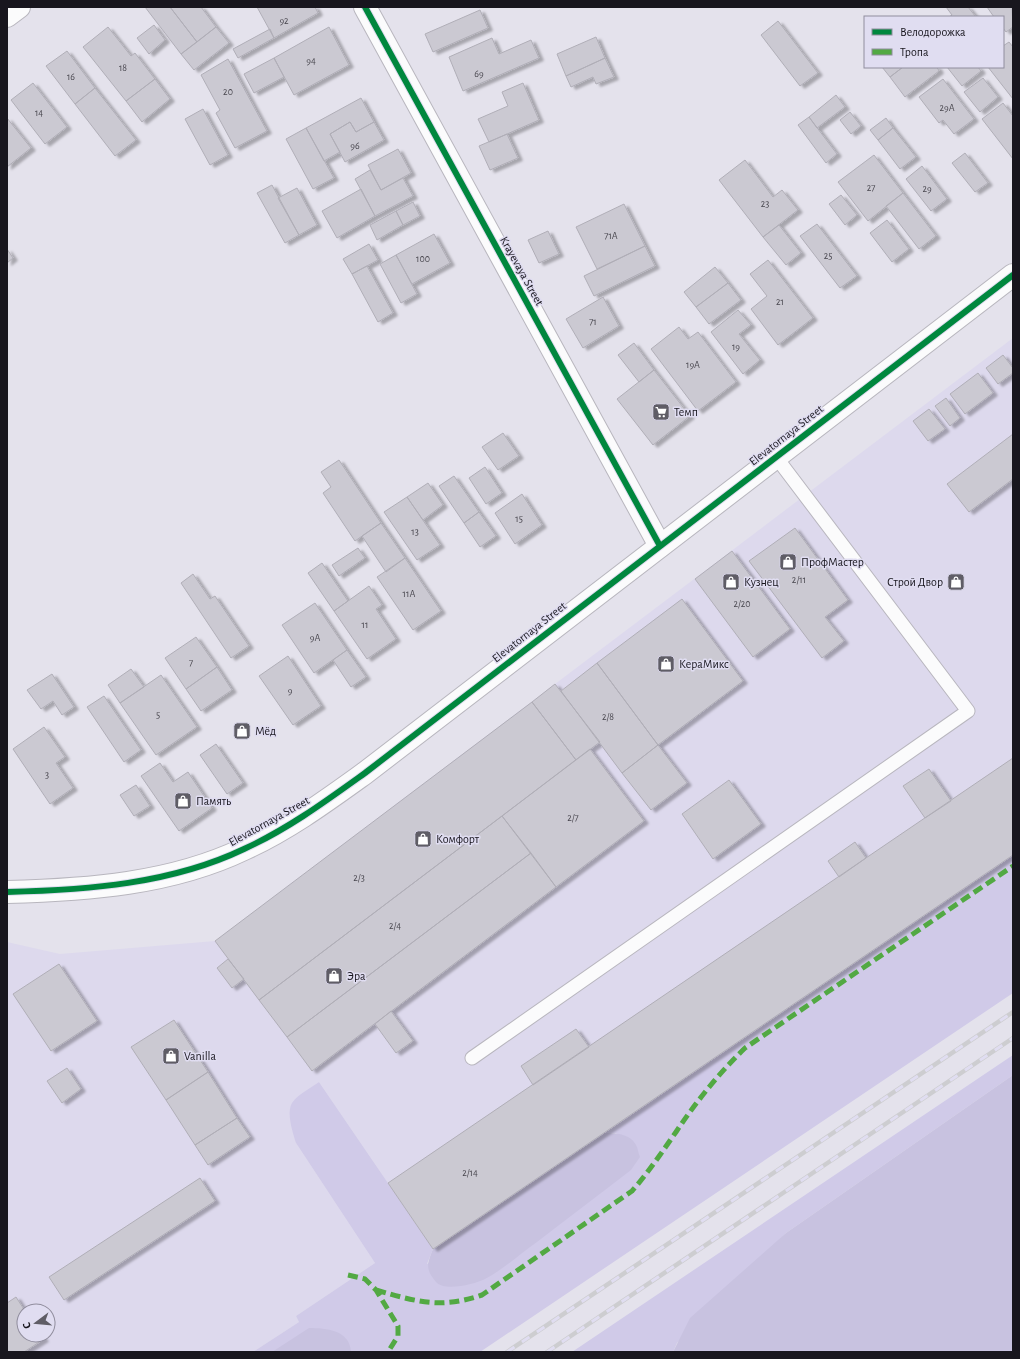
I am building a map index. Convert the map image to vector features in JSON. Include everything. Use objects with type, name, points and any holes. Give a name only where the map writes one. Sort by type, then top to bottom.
[{"type":"street","points":[[7,16],[19,7]]},
{"type":"street","name":"Krayevaya Street","points":[[364,7],[660,546]]},
{"type":"street","name":"Elevatornaya Street","points":[[7,892],[77,889],[162,876],[188,870],[216,861],[251,846],[288,826],[365,773],[1013,275]]},
{"type":"lane","points":[[472,1058],[968,711],[776,457]]},
{"type":"shaded area","points":[[1013,338],[1013,855],[433,1249],[319,1082],[296,1143],[375,1263],[296,1316],[299,1322],[253,1352],[7,1352],[7,942],[60,954],[215,941]]},
{"type":"shaded area","points":[[1013,855],[1013,993],[480,1352],[253,1352],[299,1322],[296,1316],[375,1263],[296,1143],[291,1123],[290,1107],[292,1103],[305,1091],[319,1082],[433,1249],[427,1264],[617,1133],[604,1133]]},
{"type":"shaded area","points":[[1013,1055],[1013,1075],[786,1233],[677,1343],[673,1352],[572,1352]]},
{"type":"shaded area","points":[[1013,1075],[1013,1352],[673,1352],[690,1318],[786,1233]]},
{"type":"shaded area","points":[[604,1133],[622,1134],[630,1138],[637,1146],[640,1157],[631,1170],[499,1271],[485,1279],[467,1285],[453,1287],[440,1285],[436,1282],[430,1273],[428,1266],[433,1249]]},
{"type":"shaded area","points":[[309,1328],[329,1330],[342,1335],[350,1345],[351,1352],[272,1352]]},
{"type":"building","points":[[145,7],[170,7],[197,42],[181,54]]},
{"type":"building","points":[[170,7],[201,7],[216,27],[197,42]]},
{"type":"building","points":[[257,7],[315,7],[318,13],[274,38]]},
{"type":"building","points":[[946,7],[968,7],[975,16],[950,16],[952,15]]},
{"type":"building","points":[[987,7],[1012,7],[1013,27],[1006,32],[1004,29],[1004,16],[993,16]]},
{"type":"building","points":[[480,10],[488,28],[433,52],[425,34]]},
{"type":"building","points":[[778,21],[818,73],[800,86],[761,35]]},
{"type":"building","points":[[154,25],[165,40],[149,54],[137,38]]},
{"type":"building","points":[[108,27],[131,56],[135,53],[155,79],[126,101],[83,47]]},
{"type":"building","points":[[216,27],[229,43],[194,70],[181,54]]},
{"type":"building","points":[[329,27],[349,65],[294,95],[274,58]]},
{"type":"building","points":[[270,29],[274,38],[238,58],[233,49]]},
{"type":"building","points":[[596,37],[605,58],[566,76],[557,54]]},
{"type":"building","points":[[492,38],[499,54],[531,40],[539,58],[463,91],[449,57]]},
{"type":"building","points":[[1009,42],[1013,47],[1013,99],[989,68],[1004,68],[1004,45]]},
{"type":"building","points":[[67,51],[95,88],[75,104],[46,66]]},
{"type":"building","points":[[274,58],[284,77],[254,93],[244,74]]},
{"type":"building","points":[[605,58],[614,77],[596,84],[593,77],[571,87],[566,76]]},
{"type":"building","points":[[228,59],[267,131],[235,148],[216,113],[220,110],[201,75]]},
{"type":"building","points":[[883,68],[902,68],[890,77]]},
{"type":"building","points":[[902,68],[938,68],[939,71],[905,97],[890,77]]},
{"type":"building","points":[[948,68],[979,68],[981,71],[962,86]]},
{"type":"building","points":[[983,78],[998,97],[980,112],[964,92]]},
{"type":"building","points":[[155,79],[170,99],[142,122],[126,101]]},
{"type":"building","points":[[943,79],[974,119],[954,134],[943,120],[939,123],[919,97]]},
{"type":"building","points":[[33,83],[67,127],[45,144],[11,100]]},
{"type":"building","points":[[523,83],[539,120],[489,142],[478,119],[508,106],[502,92]]},
{"type":"building","points":[[95,88],[136,140],[115,156],[75,104]]},
{"type":"building","points":[[836,95],[845,107],[817,128],[809,117]]},
{"type":"building","points":[[361,98],[374,122],[356,132],[350,122],[330,134],[340,152],[324,161],[306,128]]},
{"type":"building","points":[[1003,103],[1013,116],[1013,159],[982,119]]},
{"type":"building","points":[[203,109],[228,155],[210,165],[185,119]]},
{"type":"building","points":[[850,112],[861,126],[851,134],[840,120]]},
{"type":"building","points":[[809,117],[837,154],[826,163],[798,125]]},
{"type":"building","points":[[7,118],[31,148],[7,167]]},
{"type":"building","points":[[886,118],[893,128],[878,140],[870,130]]},
{"type":"building","points":[[350,122],[356,132],[374,122],[384,140],[345,162],[330,134]]},
{"type":"building","points":[[306,128],[334,178],[313,189],[286,139]]},
{"type":"building","points":[[893,128],[916,157],[900,169],[878,140]]},
{"type":"building","points":[[507,134],[518,158],[490,170],[479,146]]},
{"type":"building","points":[[398,149],[411,173],[381,190],[368,165]]},
{"type":"building","points":[[965,153],[988,183],[975,192],[952,163]]},
{"type":"building","points":[[874,155],[903,193],[868,221],[838,182]]},
{"type":"building","points":[[745,160],[773,197],[782,190],[798,210],[763,237],[719,180]]},
{"type":"building","points":[[922,166],[947,199],[931,211],[906,179]]},
{"type":"building","points":[[370,170],[381,190],[403,178],[413,196],[375,216],[355,179]]},
{"type":"building","points":[[272,185],[299,235],[285,243],[257,193]]},
{"type":"building","points":[[297,188],[317,225],[299,235],[278,198]]},
{"type":"building","points":[[361,189],[375,216],[337,238],[322,211]]},
{"type":"building","points":[[903,193],[936,236],[919,249],[886,206]]},
{"type":"building","points":[[841,195],[857,215],[845,225],[829,204]]},
{"type":"building","points":[[413,202],[420,216],[403,225],[396,211]]},
{"type":"building","points":[[624,204],[645,246],[597,269],[576,227]]},
{"type":"building","points":[[396,211],[403,225],[377,240],[370,225]]},
{"type":"building","points":[[887,220],[909,249],[892,262],[870,233]]},
{"type":"building","points":[[817,224],[857,276],[840,288],[800,236]]},
{"type":"building","points":[[779,225],[801,253],[786,265],[763,237]]},
{"type":"building","points":[[548,231],[559,254],[539,263],[528,240]]},
{"type":"building","points":[[434,234],[450,263],[412,284],[396,255]]},
{"type":"building","points":[[369,244],[378,260],[352,274],[343,259]]},
{"type":"building","points":[[645,246],[655,266],[594,296],[584,276]]},
{"type":"building","points":[[7,249],[13,258],[7,263]]},
{"type":"building","points":[[396,255],[417,294],[401,303],[380,264]]},
{"type":"building","points":[[768,260],[813,318],[778,345],[751,309],[767,296],[750,274]]},
{"type":"building","points":[[367,266],[393,313],[378,322],[352,274]]},
{"type":"building","points":[[715,267],[728,283],[696,307],[684,292]]},
{"type":"building","points":[[728,283],[741,300],[709,324],[696,307]]},
{"type":"building","points":[[603,297],[619,326],[583,348],[566,319]]},
{"type":"building","points":[[738,310],[751,325],[739,334],[760,360],[743,374],[711,332]]},
{"type":"building","points":[[679,327],[688,339],[698,332],[736,382],[698,411],[651,349]]},
{"type":"building","points":[[634,343],[654,370],[639,382],[618,355]]},
{"type":"building","points":[[1003,355],[1013,368],[1013,373],[998,384],[986,368]]},
{"type":"building","points":[[654,370],[690,416],[653,445],[617,399]]},
{"type":"building","points":[[978,373],[993,393],[965,414],[950,394]]},
{"type":"building","points":[[946,398],[960,418],[950,426],[935,406]]},
{"type":"building","points":[[929,409],[945,429],[928,441],[913,421]]},
{"type":"building","points":[[503,433],[519,456],[498,470],[482,447]]},
{"type":"building","points":[[1013,434],[1013,479],[969,512],[947,484]]},
{"type":"building","points":[[339,460],[381,523],[355,541],[323,493],[331,487],[321,472]]},
{"type":"building","points":[[485,467],[502,493],[486,504],[469,478]]},
{"type":"building","points":[[454,476],[479,512],[464,523],[439,486]]},
{"type":"building","points":[[428,483],[443,505],[423,520],[407,497]]},
{"type":"building","points":[[522,494],[542,525],[515,544],[495,513]]},
{"type":"building","points":[[407,497],[440,545],[417,560],[384,512]]},
{"type":"building","points":[[479,512],[496,536],[480,547],[464,523]]},
{"type":"building","points":[[381,523],[405,558],[386,572],[362,536]]},
{"type":"building","points":[[795,528],[848,600],[825,617],[844,641],[822,658],[749,561]]},
{"type":"building","points":[[358,548],[365,558],[339,576],[332,565]]},
{"type":"building","points":[[732,551],[790,629],[753,657],[695,579]]},
{"type":"building","points":[[405,558],[441,611],[413,630],[377,577]]},
{"type":"building","points":[[322,563],[348,601],[334,611],[308,573]]},
{"type":"building","points":[[193,574],[210,599],[215,596],[249,646],[231,658],[181,583]]},
{"type":"building","points":[[369,586],[382,605],[376,609],[396,639],[367,659],[334,611]]},
{"type":"building","points":[[682,599],[743,681],[658,745],[597,663]]},
{"type":"building","points":[[315,603],[347,650],[314,673],[282,625]]},
{"type":"building","points":[[196,637],[217,667],[186,689],[165,658]]},
{"type":"building","points":[[347,650],[366,677],[351,687],[333,660]]},
{"type":"building","points":[[288,656],[321,706],[293,725],[259,676]]},
{"type":"building","points":[[597,663],[658,745],[622,773],[561,691]]},
{"type":"building","points":[[217,667],[232,690],[201,711],[186,689]]},
{"type":"building","points":[[131,669],[144,687],[120,703],[108,685]]},
{"type":"building","points":[[52,674],[74,707],[62,715],[53,701],[41,709],[27,690]]},
{"type":"building","points":[[161,675],[197,727],[156,755],[120,703]]},
{"type":"building","points":[[555,684],[600,742],[576,760],[532,702]]},
{"type":"building","points":[[104,696],[141,750],[124,762],[87,707]]},
{"type":"building","points":[[532,702],[576,760],[259,1000],[215,941]]},
{"type":"building","points":[[44,727],[65,757],[56,763],[73,788],[50,804],[13,749]]},
{"type":"building","points":[[216,744],[243,783],[227,794],[200,755]]},
{"type":"building","points":[[658,745],[687,783],[651,810],[622,773]]},
{"type":"building","points":[[590,749],[644,821],[556,887],[502,816]]},
{"type":"building","points":[[1013,758],[1013,855],[433,1249],[388,1183]]},
{"type":"building","points":[[160,763],[173,782],[188,772],[212,808],[179,831],[141,776]]},
{"type":"building","points":[[929,769],[951,801],[925,818],[903,786]]},
{"type":"building","points":[[729,780],[761,824],[713,859],[682,814]]},
{"type":"building","points":[[136,785],[150,806],[134,816],[120,795]]},
{"type":"building","points":[[502,816],[531,853],[287,1037],[259,1000]]},
{"type":"building","points":[[855,842],[866,858],[839,877],[828,861]]},
{"type":"building","points":[[531,853],[556,887],[312,1071],[287,1037]]},
{"type":"building","points":[[228,959],[244,979],[232,988],[217,968]]},
{"type":"building","points":[[59,964],[97,1021],[51,1051],[13,994]]},
{"type":"building","points":[[391,1011],[413,1041],[396,1053],[375,1024]]},
{"type":"building","points":[[174,1020],[208,1072],[166,1100],[131,1047]]},
{"type":"building","points":[[576,1029],[589,1047],[533,1085],[521,1066]]},
{"type":"building","points":[[67,1068],[81,1089],[62,1103],[47,1081]]},
{"type":"building","points":[[208,1072],[237,1118],[195,1145],[166,1100]]},
{"type":"building","points":[[237,1118],[250,1137],[208,1165],[195,1145]]},
{"type":"building","points":[[200,1178],[215,1201],[64,1300],[49,1277]]},
{"type":"building","points":[[16,1297],[20,1303],[16,1303],[16,1343],[38,1343],[24,1352],[7,1352],[7,1303]]},
{"type":"railway","points":[[507,1352],[1013,1012]]},
{"type":"railway","points":[[547,1352],[1013,1038]]},
{"type":"marked path","points":[[376,1290],[417,1301],[441,1303],[454,1302],[482,1295],[632,1191],[644,1177],[700,1099],[726,1067],[745,1048],[1013,866]]},
{"type":"marked path","points":[[348,1275],[365,1279],[376,1290],[398,1326],[398,1336],[388,1352]]},
{"type":"cycle path","points":[[365,7],[660,546]]},
{"type":"cycle path","points":[[7,892],[98,887],[158,877],[216,861],[244,849],[291,824],[365,773],[1013,275]]},
{"type":"place","name":"Темп","points":[[661,412]]},
{"type":"place","name":"ПрофМастер","points":[[788,562]]},
{"type":"place","name":"Кузнец","points":[[731,582]]},
{"type":"place","name":"Строй Двор","points":[[956,582]]},
{"type":"place","name":"КераМикс","points":[[666,664]]},
{"type":"place","name":"Мёд","points":[[242,731]]},
{"type":"place","name":"Память","points":[[183,801]]},
{"type":"place","name":"Комфорт","points":[[423,839]]},
{"type":"place","name":"Эра","points":[[334,976]]},
{"type":"place","name":"Vanilla","points":[[171,1056]]}]
